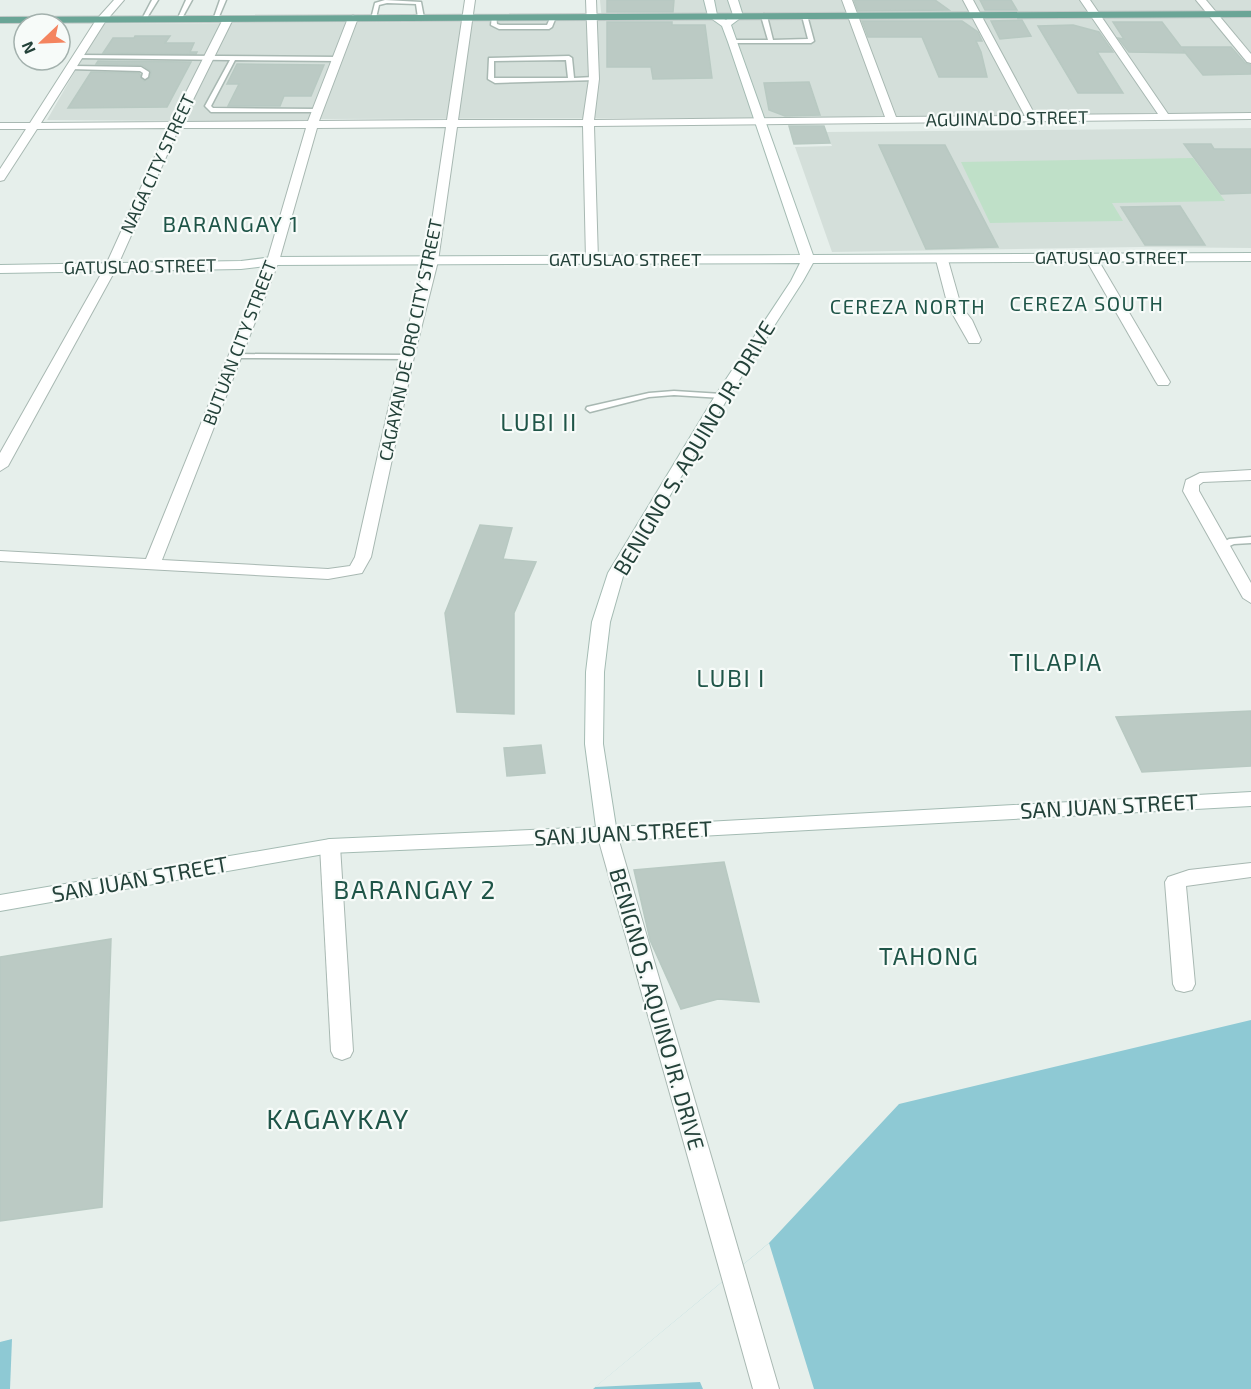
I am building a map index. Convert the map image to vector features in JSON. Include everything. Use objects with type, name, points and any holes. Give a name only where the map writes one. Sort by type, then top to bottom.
[{"type":"main road","points":[[0,20],[466,17],[726,19],[764,16],[1251,14]]},
{"type":"street","points":[[72,68],[101,20],[119,0]]},
{"type":"street","name":"CAGAYAN DE ORO CITY STREET","points":[[153,563],[328,574],[356,570],[363,557],[407,357],[432,261],[470,0]]},
{"type":"street","points":[[591,0],[594,79],[588,122],[592,260]]},
{"type":"street","points":[[709,0],[726,19],[808,259]]},
{"type":"street","points":[[726,19],[733,0]]},
{"type":"street","points":[[847,0],[892,121]]},
{"type":"street","points":[[968,0],[1032,119]]},
{"type":"street","points":[[1085,0],[1165,117]]},
{"type":"street","points":[[1201,0],[1251,60]]},
{"type":"street","name":"BUTUAN CITY STREET","points":[[153,563],[273,261],[312,125],[353,18]]},
{"type":"street","name":"NAGA CITY STREET","points":[[0,466],[111,267],[208,58],[221,19]]},
{"type":"street","points":[[0,178],[69,72]]},
{"type":"street","name":"AGUINALDO STREET","points":[[0,126],[892,121],[1251,116]]},
{"type":"street","name":"GATUSLAO STREET","points":[[0,269],[241,265],[273,261],[1251,257]]},
{"type":"street","points":[[1091,258],[1163,382]]},
{"type":"street","name":"BENIGNO S. AQUINO JR. DRIVE","points":[[766,1389],[607,834],[594,744],[595,672],[601,622],[616,573],[722,396],[797,281],[808,259]]},
{"type":"street","points":[[942,260],[955,306],[965,320],[974,340]]},
{"type":"street","points":[[1249,591],[1221,547],[1191,491],[1191,483],[1200,478],[1251,475]]},
{"type":"street","points":[[0,556],[153,563]]},
{"type":"street","name":"SAN JUAN STREET","points":[[0,903],[330,846],[607,834],[1251,799]]},
{"type":"street","points":[[330,846],[342,1051]]},
{"type":"street","points":[[1184,984],[1175,882],[1189,877],[1251,870]]},
{"type":"lane","points":[[143,20],[155,0]]},
{"type":"lane","points":[[179,19],[189,0]]},
{"type":"lane","points":[[221,19],[223,0]]},
{"type":"lane","points":[[373,18],[377,3],[387,1],[419,3],[421,18]]},
{"type":"lane","points":[[764,16],[771,41]]},
{"type":"lane","points":[[733,42],[811,41],[805,16]]},
{"type":"lane","points":[[78,57],[338,59]]},
{"type":"lane","points":[[571,80],[569,58],[491,59],[493,80],[571,80],[594,79]]},
{"type":"lane","points":[[232,59],[208,109],[214,111],[318,111]]},
{"type":"lane","points":[[72,68],[141,69],[146,72],[144,77]]},
{"type":"lane","points":[[236,356],[407,357]]},
{"type":"lane","points":[[590,409],[649,395],[674,393],[722,396]]},
{"type":"lane","points":[[1221,547],[1232,541],[1251,540]]},
{"type":"shaded area","points":[[600,0],[1251,0],[1251,113],[778,118],[309,119],[308,122],[47,120],[102,24],[602,21]]},
{"type":"shaded area","points":[[1251,128],[1251,248],[1140,247],[832,252],[795,147],[832,146],[826,132]]},
{"type":"green space","points":[[1193,158],[1225,201],[1112,203],[1123,221],[990,223],[961,162]]},
{"type":"water","points":[[1251,1020],[1251,1389],[593,1389],[769,1243],[899,1104]]},
{"type":"water","points":[[12,1339],[10,1389],[0,1389],[0,1342]]},
{"type":"pier","points":[[769,1243],[814,1389],[703,1389],[700,1382],[595,1387]]},
{"type":"building","points":[[607,0],[674,0],[673,12],[607,12]]},
{"type":"building","points":[[854,0],[935,0],[949,10],[858,11]]},
{"type":"building","points":[[980,0],[1011,0],[1017,10],[985,10]]},
{"type":"building","points":[[1022,20],[1031,36],[1000,39],[991,21]]},
{"type":"building","points":[[862,21],[962,21],[978,32],[982,41],[976,41],[987,77],[939,77],[922,37],[868,37]]},
{"type":"building","points":[[607,22],[672,22],[672,25],[705,25],[712,78],[653,79],[651,67],[607,67]]},
{"type":"building","points":[[1113,22],[1162,22],[1181,47],[1231,47],[1245,63],[1251,65],[1251,74],[1203,75],[1183,50],[1185,53],[1129,52],[1118,38],[1124,39]]},
{"type":"building","points":[[1073,25],[1099,32],[1113,52],[1097,52],[1123,93],[1078,93],[1038,26]]},
{"type":"building","points":[[135,36],[170,36],[165,43],[194,43],[190,52],[197,52],[196,54],[103,53],[113,38],[134,38]]},
{"type":"building","points":[[98,61],[191,62],[167,107],[68,108],[91,72],[139,73],[144,81],[150,77],[151,71],[142,65],[96,64]]},
{"type":"building","points":[[237,64],[324,65],[311,96],[284,96],[280,106],[228,106],[239,84],[227,84]]},
{"type":"building","points":[[809,82],[820,115],[785,116],[769,110],[764,83]]},
{"type":"building","points":[[789,126],[824,126],[830,143],[794,144]]},
{"type":"building","points":[[1184,144],[1211,144],[1214,149],[1251,149],[1251,193],[1221,194]]},
{"type":"building","points":[[879,145],[945,145],[998,247],[926,249]]},
{"type":"building","points":[[1180,206],[1205,245],[1145,245],[1121,207]]},
{"type":"building","points":[[480,525],[512,528],[503,559],[536,562],[514,613],[514,714],[457,712],[445,613]]},
{"type":"building","points":[[1251,711],[1251,766],[1142,772],[1116,717]]},
{"type":"building","points":[[541,745],[545,773],[507,776],[504,748]]},
{"type":"building","points":[[724,862],[759,1002],[718,999],[681,1009],[650,940],[634,870]]},
{"type":"building","points":[[111,939],[102,1207],[0,1221],[0,957]]},
{"type":"district","name":"BARANGAY 1","points":[[231,224]]},
{"type":"district","name":"CEREZA SOUTH","points":[[1087,304]]},
{"type":"district","name":"CEREZA NORTH","points":[[908,307]]},
{"type":"district","name":"LUBI II","points":[[539,423]]},
{"type":"district","name":"TILAPIA","points":[[1056,663]]},
{"type":"district","name":"LUBI I","points":[[731,679]]},
{"type":"district","name":"BARANGAY 2","points":[[415,890]]},
{"type":"district","name":"TAHONG","points":[[929,957]]},
{"type":"district","name":"KAGAYKAY","points":[[338,1119]]}]
